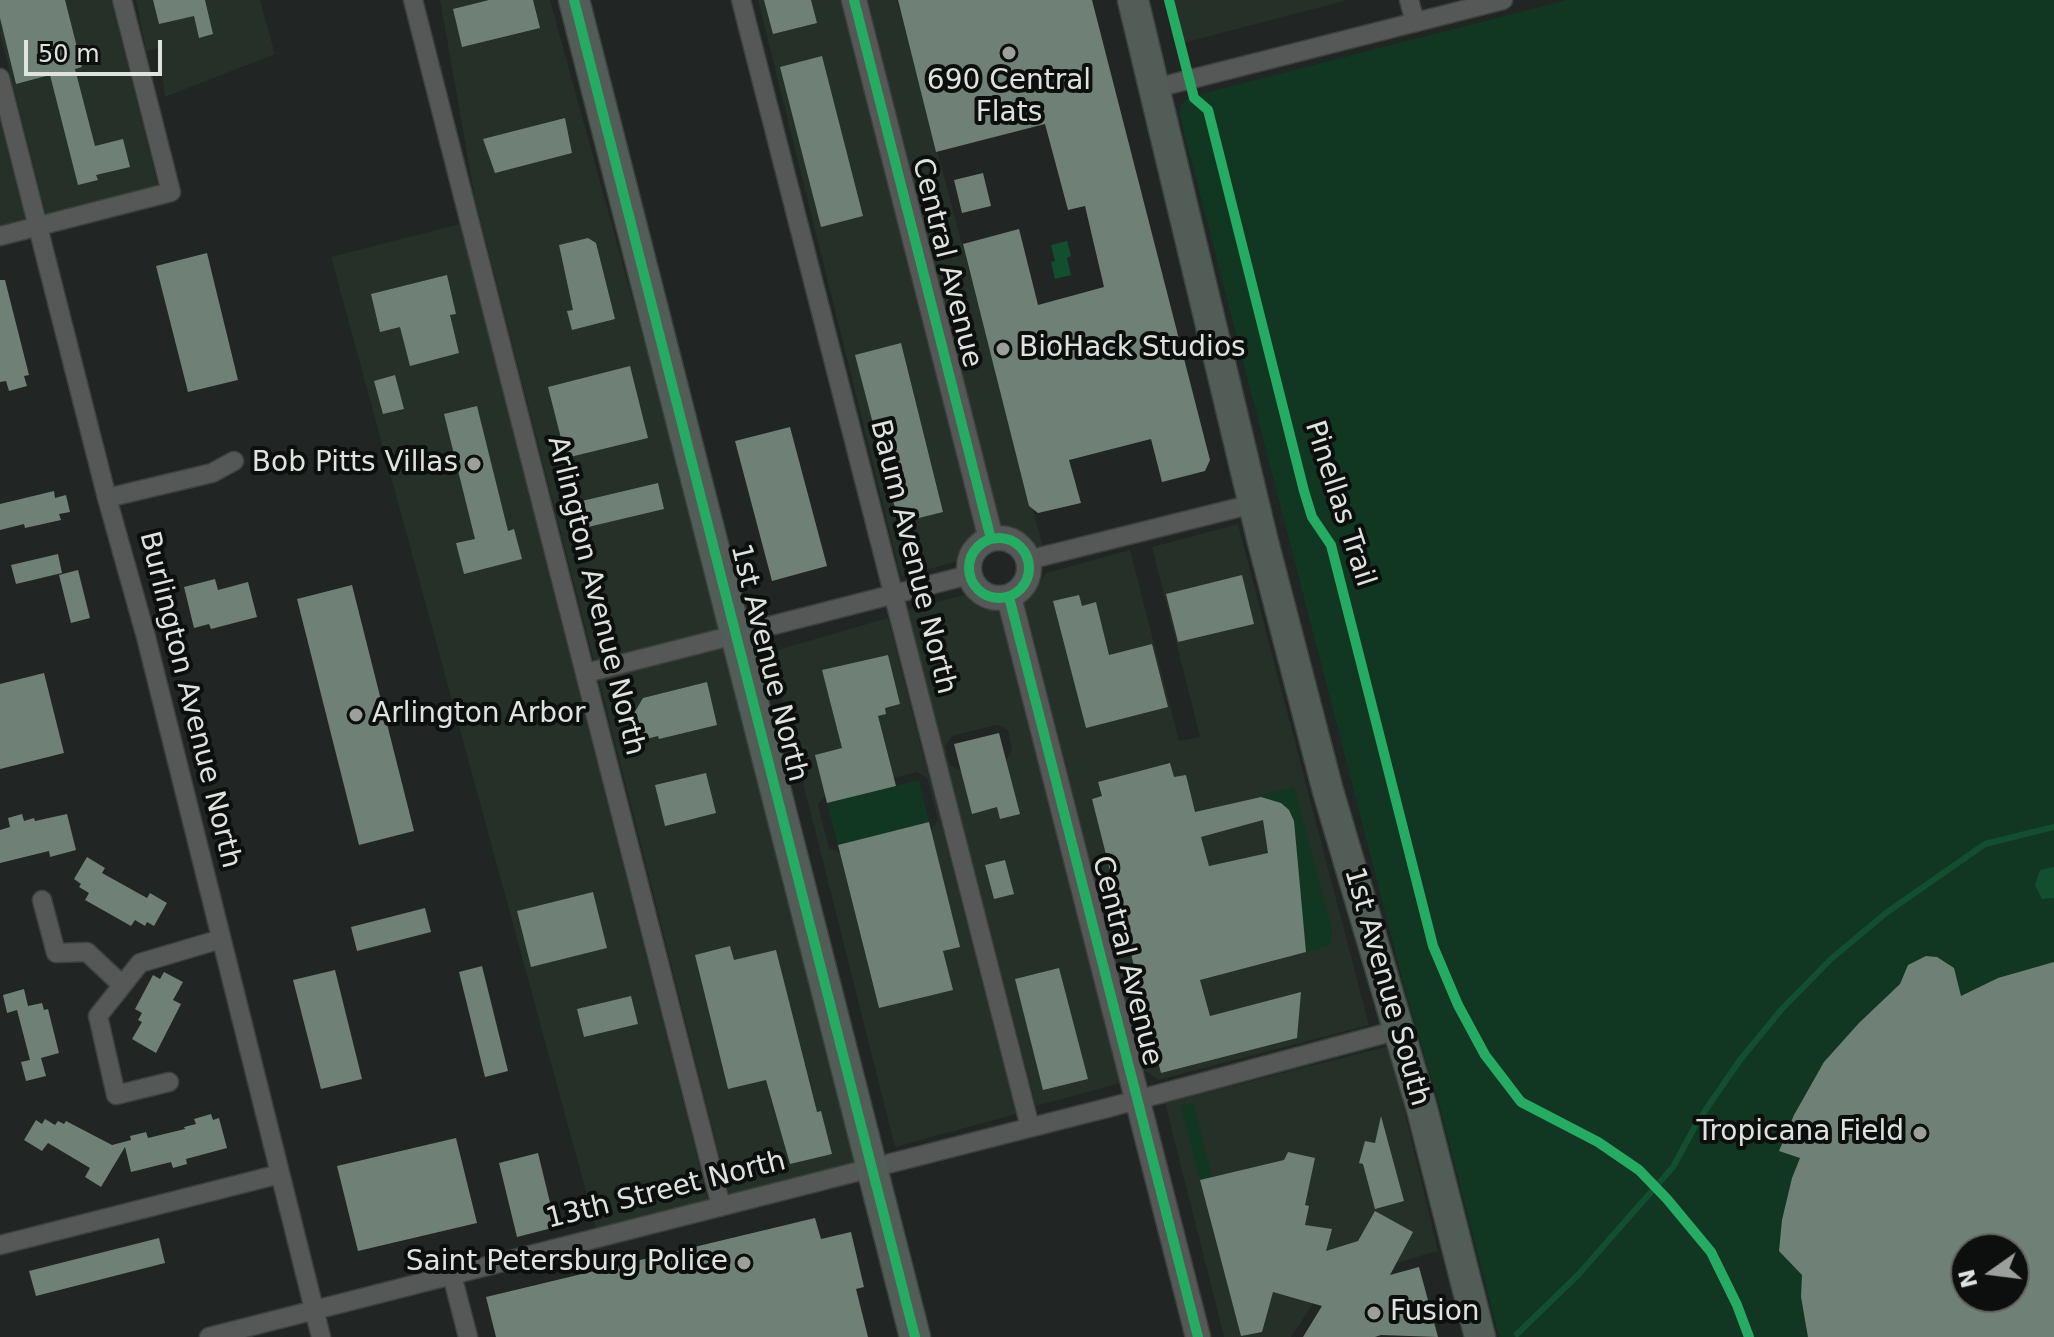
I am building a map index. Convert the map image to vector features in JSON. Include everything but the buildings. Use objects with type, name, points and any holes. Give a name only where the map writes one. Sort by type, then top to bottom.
[{"type":"main road","name":"1st Avenue North","points":[[574,0],[915,1337]]},
{"type":"main road","name":"1st Avenue South","points":[[1133,0],[1253,504],[1328,791],[1422,1109],[1480,1337]]},
{"type":"street","points":[[0,236],[171,192],[122,0]]},
{"type":"street","name":"Arlington Avenue North","points":[[413,0],[721,1206]]},
{"type":"street","name":"Baum Avenue North","points":[[741,0],[1030,1127]]},
{"type":"street","name":"Central Avenue","points":[[854,0],[991,539]]},
{"type":"street","points":[[1409,0],[1415,22]]},
{"type":"street","points":[[1156,88],[1503,0]]},
{"type":"street","name":"Burlington Avenue North","points":[[0,78],[107,498],[146,637],[321,1337]]},
{"type":"street","points":[[107,498],[212,473],[234,461]]},
{"type":"street","points":[[1028,560],[1253,504]]},
{"type":"street","points":[[991,539],[1009,539],[1017,543],[1028,560],[1024,586],[1009,597],[988,597],[969,575],[975,549],[991,539]]},
{"type":"street","points":[[586,673],[969,575]]},
{"type":"street","name":"Central Avenue","points":[[1009,597],[1198,1337]]},
{"type":"street","points":[[42,900],[56,953],[87,952],[122,985]]},
{"type":"street","points":[[169,1082],[116,1095],[98,1016],[140,963],[221,939]]},
{"type":"street","name":"13th Street North","points":[[209,1337],[1137,1100],[1398,1030]]},
{"type":"street","points":[[0,1245],[280,1174]]},
{"type":"street","points":[[452,1275],[468,1337]]},
{"type":"shaded area","points":[[0,0],[111,0],[158,186],[46,214],[0,34]]},
{"type":"shaded area","points":[[136,0],[260,0],[275,54],[165,97],[158,48],[146,51]]},
{"type":"shaded area","points":[[440,0],[550,0],[723,628],[594,661],[475,199]]},
{"type":"shaded area","points":[[758,0],[841,0],[979,534],[966,545],[958,561],[901,577]]},
{"type":"shaded area","points":[[868,0],[897,0],[1043,547],[1037,549],[1026,536],[1014,529],[1000,528]]},
{"type":"shaded area","points":[[1172,0],[1348,0],[1183,43]]},
{"type":"shaded area","points":[[1567,0],[2054,0],[2054,1337],[1499,1337],[1441,1111],[1407,997],[1179,113],[1181,105],[1189,97]]},
{"type":"shaded area","points":[[0,122],[25,219],[0,226]]},
{"type":"shaded area","points":[[460,224],[708,1200],[596,1228],[331,257]]},
{"type":"shaded area","points":[[1067,241],[1071,275],[1055,279],[1051,245]]},
{"type":"shaded area","points":[[1238,524],[1369,1025],[1158,1080],[1143,1069],[1024,601],[1037,589],[1046,573],[1130,550],[1179,741],[1200,737],[1152,547]]},
{"type":"shaded area","points":[[967,594],[982,605],[1001,611],[1121,1083],[1036,1106],[907,610]],"holes":[[[997,725],[1008,730],[1012,750],[1006,760],[961,771],[950,765],[945,746],[952,736]]]},
{"type":"shaded area","points":[[888,618],[1016,1114],[895,1147],[770,652]],"holes":[[[917,772],[927,778],[938,820],[931,830],[840,853],[829,848],[818,805],[825,795]]]},
{"type":"shaded area","points":[[728,646],[859,1161],[729,1194],[599,679]]},
{"type":"shaded area","points":[[919,780],[929,822],[838,845],[827,803]]},
{"type":"shaded area","points":[[1294,787],[1332,930],[1330,945],[1306,952],[1294,822],[1289,810],[1281,803],[1261,797]]},
{"type":"shaded area","points":[[2054,867],[2054,898],[2042,899],[2035,885],[2040,870]]},
{"type":"shaded area","points":[[1389,1046],[1438,1251],[1327,1283],[1291,1337],[1224,1337],[1165,1103]]},
{"type":"shaded area","points":[[1193,1103],[1212,1177],[1200,1180],[1181,1106]]},
{"type":"waterway","points":[[1517,1334],[1578,1275],[1673,1167],[1698,1121],[1740,1060],[1781,1010],[1831,959],[1886,913],[1985,844],[2054,827]]},
{"type":"cycle path","points":[[574,0],[915,1337]]},
{"type":"cycle path","points":[[854,0],[991,539]]},
{"type":"cycle path","name":"Pinellas Trail","points":[[1169,0],[1194,98],[1208,110],[1304,491],[1312,517],[1331,545],[1433,946],[1458,1005],[1485,1055],[1521,1102],[1598,1142],[1639,1170],[1667,1199],[1711,1252],[1749,1337]]},
{"type":"cycle path","points":[[999,538],[1011,540],[1020,547],[1027,556],[1029,568],[1027,580],[1020,589],[1011,596],[999,598],[987,596],[978,589],[971,580],[969,568],[971,556],[978,547],[987,540],[999,538]]},
{"type":"cycle path","points":[[1009,597],[1198,1337]]},
{"type":"place","name":"690 Central Flats","points":[[1009,53]]},
{"type":"place","name":"BioHack Studios","points":[[1003,349]]},
{"type":"place","name":"Bob Pitts Villas","points":[[474,464]]},
{"type":"place","name":"Arlington Arbor","points":[[356,715]]},
{"type":"place","name":"Tropicana Field","points":[[1920,1133]]},
{"type":"place","name":"Saint Petersburg Police","points":[[744,1263]]},
{"type":"place","name":"Fusion","points":[[1374,1313]]}]
